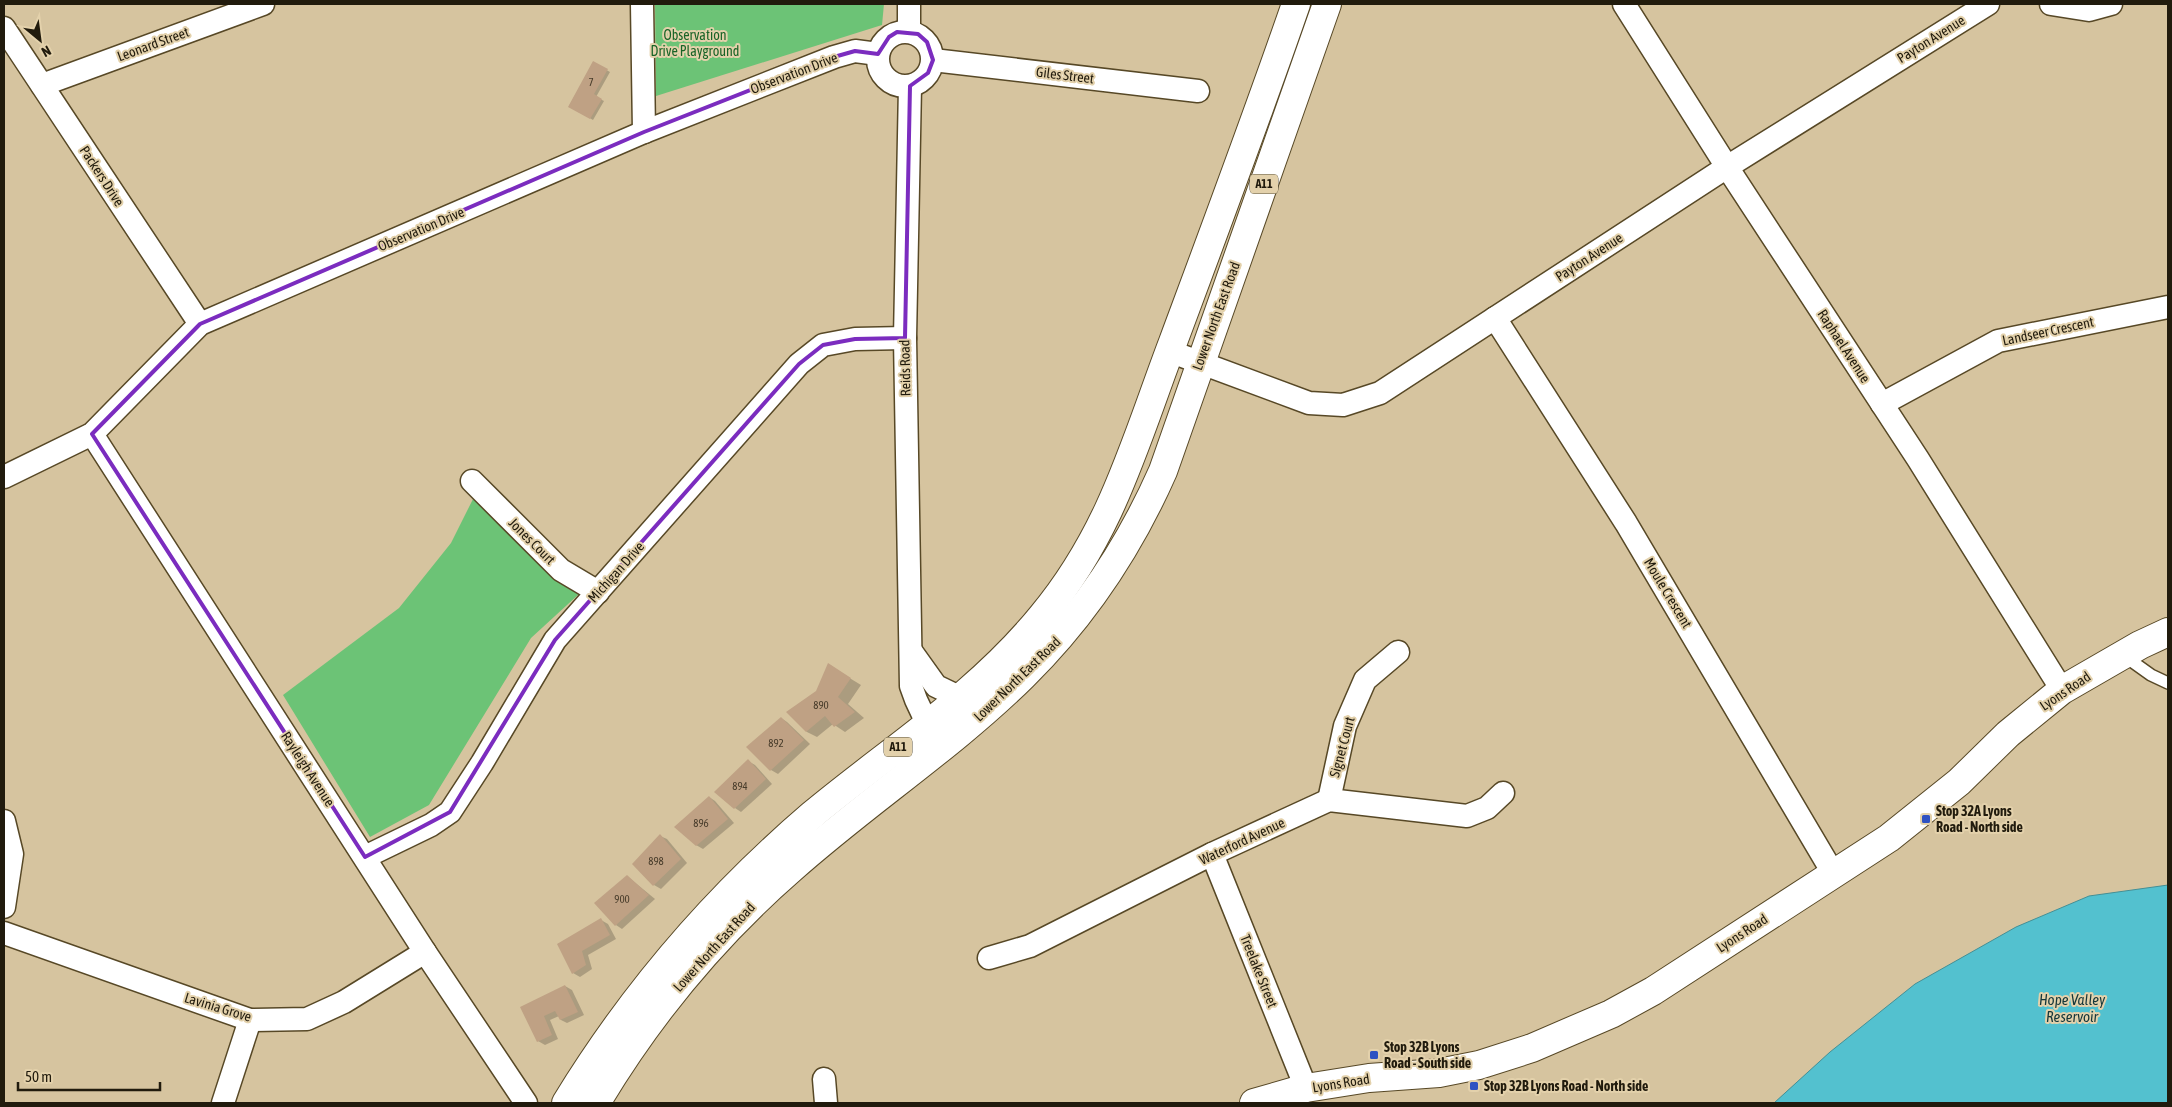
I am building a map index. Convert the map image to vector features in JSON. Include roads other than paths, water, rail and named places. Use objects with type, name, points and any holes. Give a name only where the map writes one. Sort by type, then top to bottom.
[{"type":"main road","name":"Lower North East Road","points":[[566,1103],[594,1058],[635,1001],[719,902],[755,866],[806,820],[989,674],[1024,638],[1062,590],[1084,557],[1118,492],[1260,109],[1296,4]]},
{"type":"main road","name":"Lower North East Road","points":[[596,1103],[663,1004],[727,930],[767,890],[811,851],[945,745],[1008,690],[1066,630],[1099,587],[1127,542],[1163,471],[1327,4]]},
{"type":"main road","name":"Lyons Road","points":[[1254,1103],[1306,1088],[1370,1078],[1439,1073],[1479,1066],[1505,1058],[1611,1014],[1653,991],[1833,873],[1860,858],[1914,819],[1959,782],[2008,734],[2062,690],[2168,632]]},
{"type":"street","name":"Leonard Street","points":[[42,85],[263,4]]},
{"type":"street","points":[[642,4],[644,132]]},
{"type":"street","points":[[909,31],[910,4]]},
{"type":"street","name":"Raphael Avenue","points":[[1624,4],[1727,167],[1882,404],[2062,690]]},
{"type":"street","name":"Payton Avenue","points":[[1169,351],[1199,364],[1309,403],[1344,405],[1380,393],[1727,167],[1988,4]]},
{"type":"street","points":[[2051,4],[2089,10],[2112,4]]},
{"type":"street","name":"Packers Drive","points":[[4,28],[200,324]]},
{"type":"street","points":[[909,31],[918,34],[927,42],[932,51],[933,60],[928,73],[922,80],[910,86],[900,86],[884,76],[879,68],[878,54],[881,45],[889,37],[897,32],[909,31]]},
{"type":"street","name":"Observation Drive","points":[[4,477],[92,434],[200,324],[644,132],[834,57],[855,51],[878,54]]},
{"type":"street","name":"Giles Street","points":[[933,60],[1198,91]]},
{"type":"street","name":"Reids Road","points":[[910,86],[905,338],[911,686],[915,699],[928,724],[945,745]]},
{"type":"street","name":"Landseer Crescent","points":[[1882,404],[1998,341],[2168,307]]},
{"type":"street","name":"Moule Crescent","points":[[1494,318],[1626,523],[1833,873]]},
{"type":"street","name":"Michigan Drive","points":[[365,858],[431,825],[450,812],[482,763],[555,640],[799,364],[823,345],[855,339],[905,338]]},
{"type":"street","name":"Rayleigh Avenue","points":[[92,434],[365,858],[526,1103]]},
{"type":"street","name":"Jones Court","points":[[472,482],[561,570],[598,592]]},
{"type":"street","points":[[911,651],[936,686],[961,698]]},
{"type":"street","name":"Signet Court","points":[[1329,800],[1345,726],[1365,680],[1398,652]]},
{"type":"street","points":[[1329,800],[1467,816],[1487,808],[1503,793]]},
{"type":"street","name":"Waterford Avenue","points":[[989,958],[1030,946],[1212,854],[1329,800]]},
{"type":"street","points":[[4,821],[12,854],[4,907]]},
{"type":"street","name":"Treelake Street","points":[[1212,854],[1306,1088]]},
{"type":"street","name":"Lavinia Grove","points":[[4,933],[250,1020],[307,1019],[344,1002],[426,952]]},
{"type":"street","points":[[223,1103],[250,1020]]},
{"type":"street","points":[[824,1079],[826,1103]]},
{"type":"lane","points":[[2123,655],[2151,676],[2168,683]]},
{"type":"water","name":"Hope Valley Reservoir","points":[[2168,885],[2168,1103],[1774,1103],[1830,1052],[1915,984],[2016,927],[2089,896]]},
{"type":"place","name":"Stop 32A Lyons Road - North side","points":[[1926,819]]},
{"type":"place","name":"Stop 32B Lyons Road - South side","points":[[1374,1055]]},
{"type":"place","name":"Stop 32B Lyons Road - North side","points":[[1474,1086]]},
{"type":"park label","name":"Observation Drive Playground","points":[[695,43]]}]
